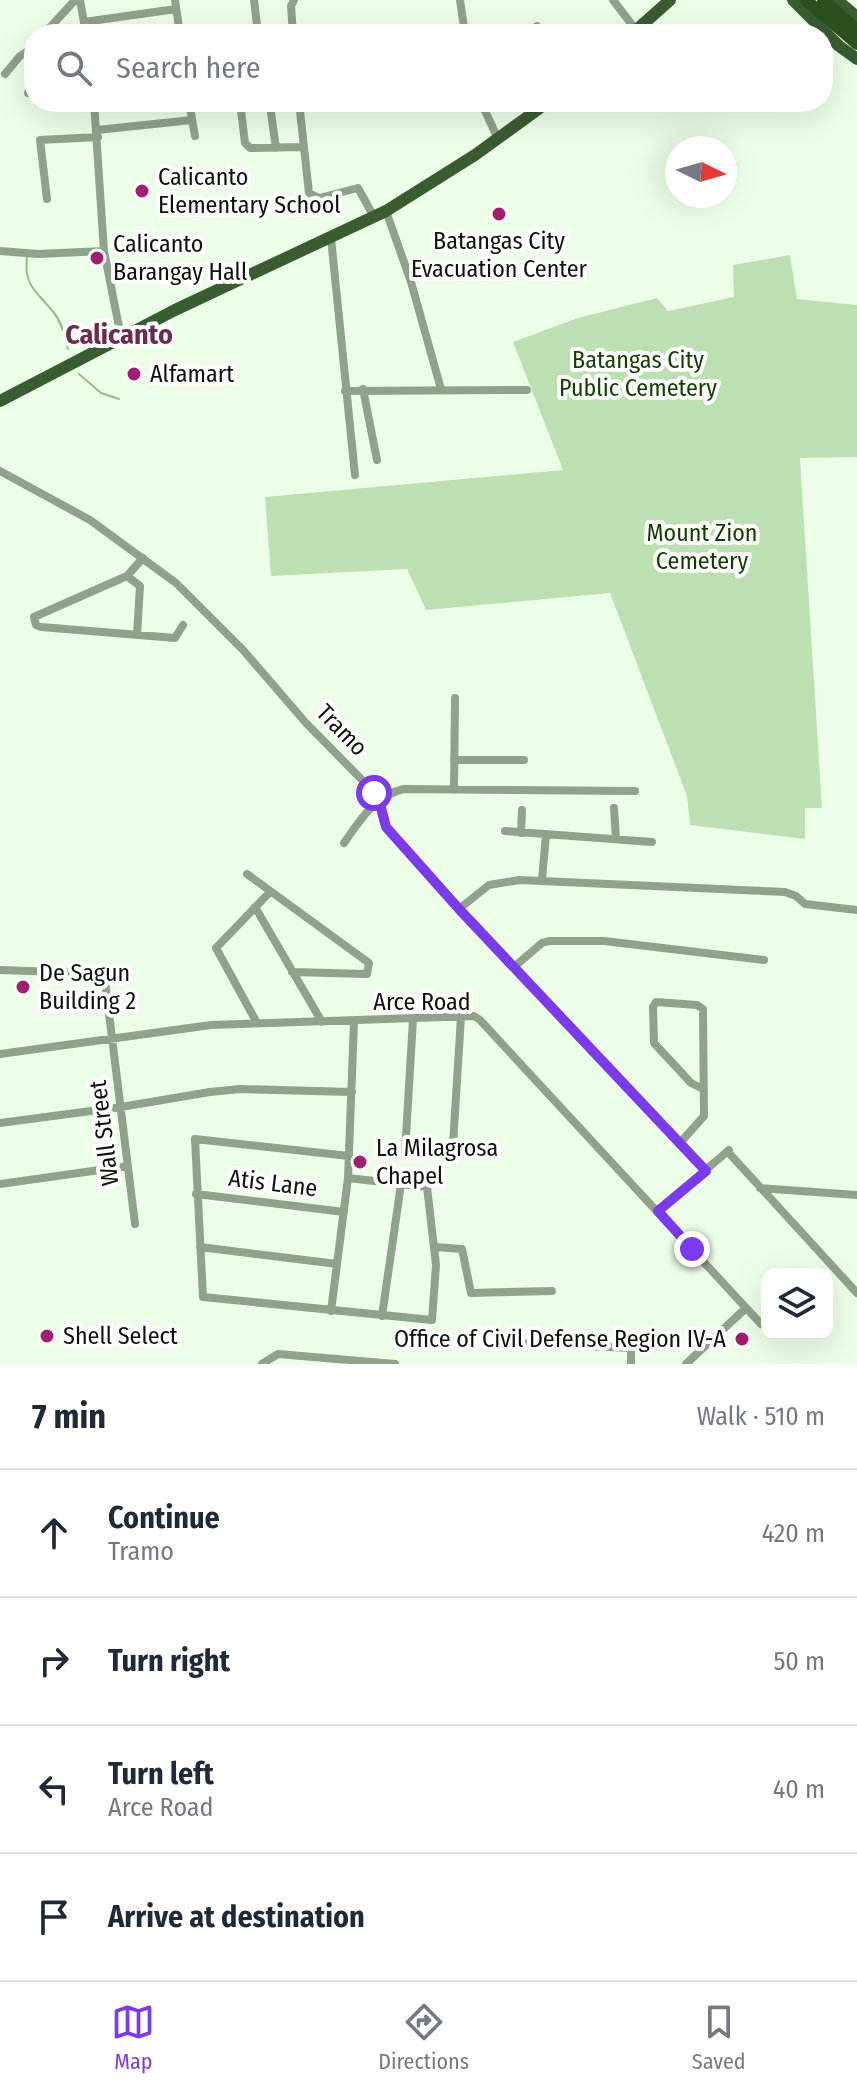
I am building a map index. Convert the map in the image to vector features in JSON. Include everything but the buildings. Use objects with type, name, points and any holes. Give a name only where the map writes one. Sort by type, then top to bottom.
[{"type":"highway","points":[[806,0],[857,44]]},
{"type":"highway","points":[[823,0],[857,30]]},
{"type":"main road","points":[[643,24],[670,0]]},
{"type":"main road","points":[[793,0],[817,24]]},
{"type":"main road","points":[[837,0],[857,17]]},
{"type":"main road","points":[[833,40],[857,59]]},
{"type":"main road","points":[[0,401],[224,286],[380,214],[443,177],[534,112]]},
{"type":"street","points":[[54,24],[78,0],[84,22],[176,4],[179,24]]},
{"type":"street","points":[[254,0],[257,24]]},
{"type":"street","points":[[292,24],[291,6],[294,0]]},
{"type":"street","points":[[460,0],[464,24]]},
{"type":"street","points":[[613,0],[629,24]]},
{"type":"street","points":[[5,74],[24,54]]},
{"type":"street","points":[[95,112],[104,251],[121,337]]},
{"type":"street","points":[[191,112],[195,136]]},
{"type":"street","points":[[242,112],[248,146],[303,147]]},
{"type":"street","points":[[271,112],[276,148]]},
{"type":"street","points":[[300,112],[311,195],[319,198],[358,188],[380,214],[408,274],[441,389]]},
{"type":"street","points":[[486,112],[498,139]]},
{"type":"street","points":[[47,199],[40,140],[192,120]]},
{"type":"street","points":[[331,238],[355,475]]},
{"type":"street","points":[[0,251],[38,254],[104,251]]},
{"type":"street","points":[[363,389],[377,460]]},
{"type":"street","points":[[345,391],[527,390]]},
{"type":"street","name":"Tramo","points":[[0,471],[74,510],[176,583],[243,650],[379,800],[386,827],[459,909],[706,1171]]},
{"type":"street","points":[[143,558],[127,576],[37,615],[34,619],[36,625],[175,638],[183,625]]},
{"type":"street","points":[[127,576],[140,586],[137,635]]},
{"type":"street","points":[[454,790],[455,698]]},
{"type":"street","points":[[454,760],[524,760]]},
{"type":"street","points":[[344,843],[366,812],[379,800],[404,789],[635,791]]},
{"type":"street","points":[[614,808],[616,839]]},
{"type":"street","points":[[521,833],[522,810]]},
{"type":"street","points":[[505,831],[652,842]]},
{"type":"street","points":[[542,880],[546,834]]},
{"type":"street","points":[[247,874],[369,963],[367,974],[292,972]]},
{"type":"street","points":[[459,909],[491,884],[542,880],[785,892],[805,904],[857,910]]},
{"type":"street","points":[[257,1023],[216,948],[269,893]]},
{"type":"street","points":[[255,907],[322,1022]]},
{"type":"street","points":[[514,967],[542,943],[549,941],[604,941],[764,960]]},
{"type":"street","name":"Wall Street","points":[[0,970],[87,973],[105,981],[135,1224]]},
{"type":"street","points":[[679,1144],[703,1120],[705,1109],[702,1007],[656,1002],[653,1007],[654,1043],[691,1083],[703,1089]]},
{"type":"street","name":"Arce Road","points":[[0,1054],[211,1025],[474,1016],[761,1324]]},
{"type":"street","points":[[452,1160],[461,1017]]},
{"type":"street","points":[[405,1153],[413,1019]]},
{"type":"street","points":[[331,1311],[350,1153],[354,1022]]},
{"type":"street","points":[[0,1123],[240,1089],[352,1092]]},
{"type":"street","points":[[348,1178],[427,1187],[435,1247],[432,1320],[203,1297],[195,1139],[350,1153]]},
{"type":"street","points":[[658,1211],[729,1149],[760,1188],[857,1293]]},
{"type":"street","points":[[0,1184],[128,1166]]},
{"type":"street","points":[[382,1316],[401,1184]]},
{"type":"street","points":[[760,1188],[857,1195]]},
{"type":"street","name":"Atis Lane","points":[[196,1194],[344,1212]]},
{"type":"street","points":[[200,1247],[337,1264]]},
{"type":"street","points":[[435,1247],[462,1249],[471,1293],[552,1291]]},
{"type":"street","points":[[686,1364],[746,1308]]},
{"type":"street","points":[[515,1343],[631,1348],[631,1364]]},
{"type":"street","points":[[262,1364],[278,1354],[395,1364]]},
{"type":"green space","points":[[790,255],[797,299],[857,305],[857,457],[800,458],[822,808],[805,808],[805,839],[690,825],[687,796],[610,593],[426,610],[407,569],[271,576],[265,497],[563,470],[513,342],[578,318],[657,298],[668,311],[734,297],[733,265]]},
{"type":"waterway","points":[[27,257],[30,282],[57,317],[68,349]]},
{"type":"waterway","points":[[79,374],[101,393],[119,399]]},
{"type":"place","name":"Calicanto Elementary School","points":[[142,191]]},
{"type":"place","name":"Batangas City Evacuation Center","points":[[499,214]]},
{"type":"place","name":"Calicanto Barangay Hall","points":[[97,258]]},
{"type":"place","name":"Alfamart","points":[[134,374]]},
{"type":"place","name":"De Sagun Building 2","points":[[23,987]]},
{"type":"place","name":"La Milagrosa Chapel","points":[[360,1162]]},
{"type":"place","name":"Shell Select","points":[[47,1336]]},
{"type":"place","name":"Office of Civil Defense Region IV-A","points":[[742,1339]]},
{"type":"district","name":"Calicanto","points":[[119,334]]},
{"type":"route","points":[[374,793],[386,827],[459,909],[706,1171],[658,1211],[692,1249]]},
{"type":"park label","name":"Batangas City Public Cemetery","points":[[638,374]]},
{"type":"park label","name":"Mount Zion Cemetery","points":[[702,547]]}]
